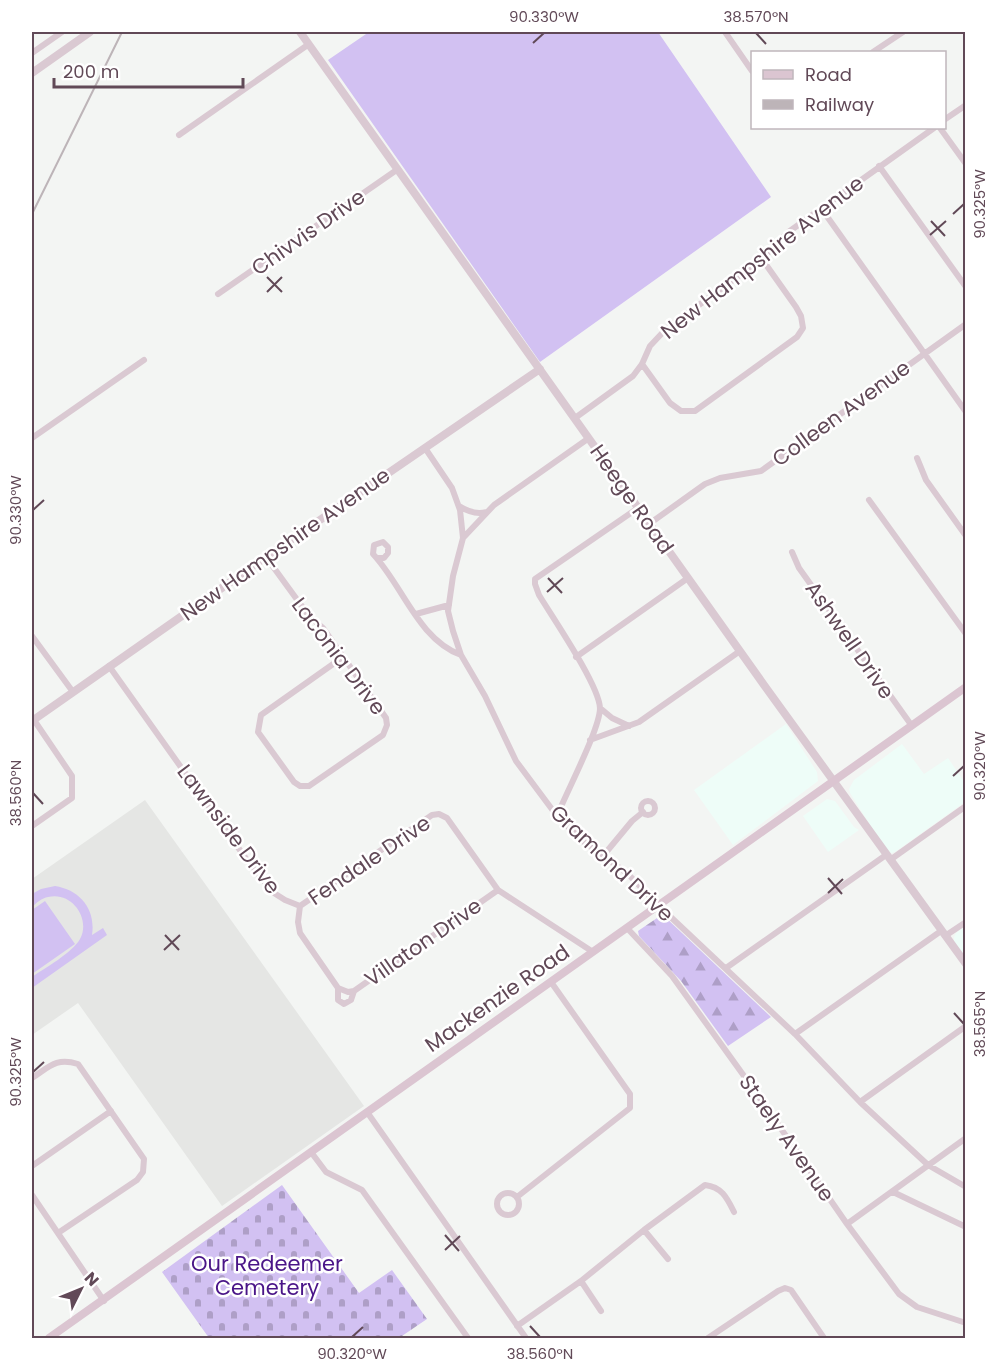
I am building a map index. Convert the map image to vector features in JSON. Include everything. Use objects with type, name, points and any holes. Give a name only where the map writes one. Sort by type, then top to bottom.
[{"type":"main road","name":"Mackenzie Road","points":[[49,1338],[966,687]]},
{"type":"street","points":[[32,53],[62,32]]},
{"type":"street","points":[[32,73],[90,32]]},
{"type":"street","name":"Heege Road","points":[[300,32],[649,524],[966,964]]},
{"type":"street","points":[[724,32],[751,68]]},
{"type":"street","points":[[874,51],[903,32]]},
{"type":"street","points":[[179,135],[309,44]]},
{"type":"street","points":[[946,119],[966,105]]},
{"type":"street","name":"New Hampshire Avenue","points":[[575,418],[633,376],[642,364],[650,346],[666,329],[762,259],[787,233],[933,129]]},
{"type":"street","points":[[941,129],[966,164]]},
{"type":"street","points":[[879,166],[966,287]]},
{"type":"street","name":"Chivvis Drive","points":[[218,294],[398,169]]},
{"type":"street","points":[[821,208],[966,412]]},
{"type":"street","points":[[642,364],[670,403],[681,411],[695,411],[797,337],[803,328],[801,316],[762,259]]},
{"type":"street","name":"Colleen Avenue","points":[[649,524],[705,484],[720,478],[761,471],[966,324]]},
{"type":"street","points":[[32,438],[144,360]]},
{"type":"street","name":"New Hampshire Avenue","points":[[33,721],[109,666],[540,369]]},
{"type":"street","points":[[463,538],[486,512],[589,438]]},
{"type":"street","name":"Gramond Drive","points":[[425,448],[452,488],[459,506],[463,538],[453,576],[448,611],[453,631],[461,655],[485,696],[516,761],[557,816],[584,842],[628,874],[795,1034],[860,1102],[928,1165],[966,1187]]},
{"type":"street","points":[[917,458],[926,480],[966,536]]},
{"type":"street","points":[[869,500],[966,634]]},
{"type":"street","points":[[459,506],[467,511],[481,514],[486,512]]},
{"type":"street","points":[[629,726],[612,718],[600,708],[593,686],[539,595],[535,579],[638,508]]},
{"type":"street","name":"Ashwell Drive","points":[[792,552],[799,568],[912,726]]},
{"type":"street","name":"Laconia Drive","points":[[266,557],[300,606],[323,628],[386,718],[387,725],[383,735],[309,786],[300,786],[294,782],[258,732],[261,715],[343,657]]},
{"type":"street","points":[[378,558],[416,614],[440,644],[461,655]]},
{"type":"street","points":[[576,657],[688,578]]},
{"type":"street","points":[[416,614],[449,605]]},
{"type":"street","points":[[32,636],[73,692]]},
{"type":"street","points":[[590,740],[639,722],[740,651]]},
{"type":"street","name":"Lawnside Drive","points":[[109,666],[247,860],[274,893],[300,906],[298,922],[300,933],[338,988],[338,1000],[344,1004],[351,1000],[351,992]]},
{"type":"street","points":[[557,816],[590,740],[600,708]]},
{"type":"street","points":[[32,826],[72,798],[73,788],[72,776],[33,721]]},
{"type":"street","points":[[726,968],[966,806]]},
{"type":"street","points":[[603,856],[632,821],[643,812]]},
{"type":"street","name":"Fendale Drive","points":[[300,906],[432,815],[439,814],[447,818],[498,890]]},
{"type":"street","points":[[498,890],[593,952]]},
{"type":"street","name":"Villaton Drive","points":[[351,992],[498,890]]},
{"type":"street","points":[[795,1034],[943,933],[966,922]]},
{"type":"street","name":"Staely Avenue","points":[[627,928],[672,976],[899,1294],[917,1307],[966,1323]]},
{"type":"street","points":[[517,1197],[630,1108],[630,1094],[551,982]]},
{"type":"street","points":[[338,988],[351,992]]},
{"type":"street","points":[[860,1102],[966,1026]]},
{"type":"street","points":[[32,1078],[54,1063],[66,1060],[78,1064],[144,1159],[143,1172],[137,1180],[58,1233]]},
{"type":"street","points":[[32,1166],[111,1111]]},
{"type":"street","points":[[367,1112],[526,1338]]},
{"type":"street","points":[[847,1224],[966,1138]]},
{"type":"street","points":[[311,1152],[326,1172],[362,1190],[468,1338]]},
{"type":"street","points":[[517,1326],[581,1281],[705,1185],[714,1186],[726,1195],[734,1212]]},
{"type":"street","points":[[893,1192],[966,1227]]},
{"type":"street","points":[[32,1195],[104,1301]]},
{"type":"street","points":[[644,1230],[668,1259]]},
{"type":"street","points":[[581,1281],[601,1311]]},
{"type":"street","points":[[708,1338],[785,1288],[791,1290],[824,1338]]},
{"type":"shaded area","points":[[786,724],[817,772],[818,781],[733,845],[694,790]]},
{"type":"shaded area","points":[[902,744],[924,774],[948,758],[965,783],[965,802],[891,853],[877,836],[849,789],[854,780]]},
{"type":"shaded area","points":[[827,799],[835,801],[854,827],[859,830],[828,852],[803,816]]},
{"type":"shaded area","points":[[145,800],[364,1106],[222,1206],[78,1003],[32,1035],[32,879]]},
{"type":"shaded area","points":[[965,926],[965,957],[954,942],[954,937]]},
{"type":"green space","points":[[369,32],[658,32],[771,197],[540,362],[328,60]]},
{"type":"green space","points":[[55,886],[72,892],[84,902],[91,917],[92,935],[103,928],[107,935],[32,988],[32,977],[71,950],[83,931],[81,915],[72,902],[65,898],[57,896],[46,898],[32,907],[32,894]]},
{"type":"green space","points":[[45,901],[75,944],[32,974],[32,910]]},
{"type":"green space","points":[[660,916],[664,916],[771,1017],[728,1046],[681,981],[639,936],[638,931]]},
{"type":"green space","name":"Our Redeemer Cemetery","points":[[282,1185],[359,1293],[392,1270],[427,1319],[399,1338],[209,1338],[162,1272]]},
{"type":"railway","points":[[32,214],[122,32]]}]
